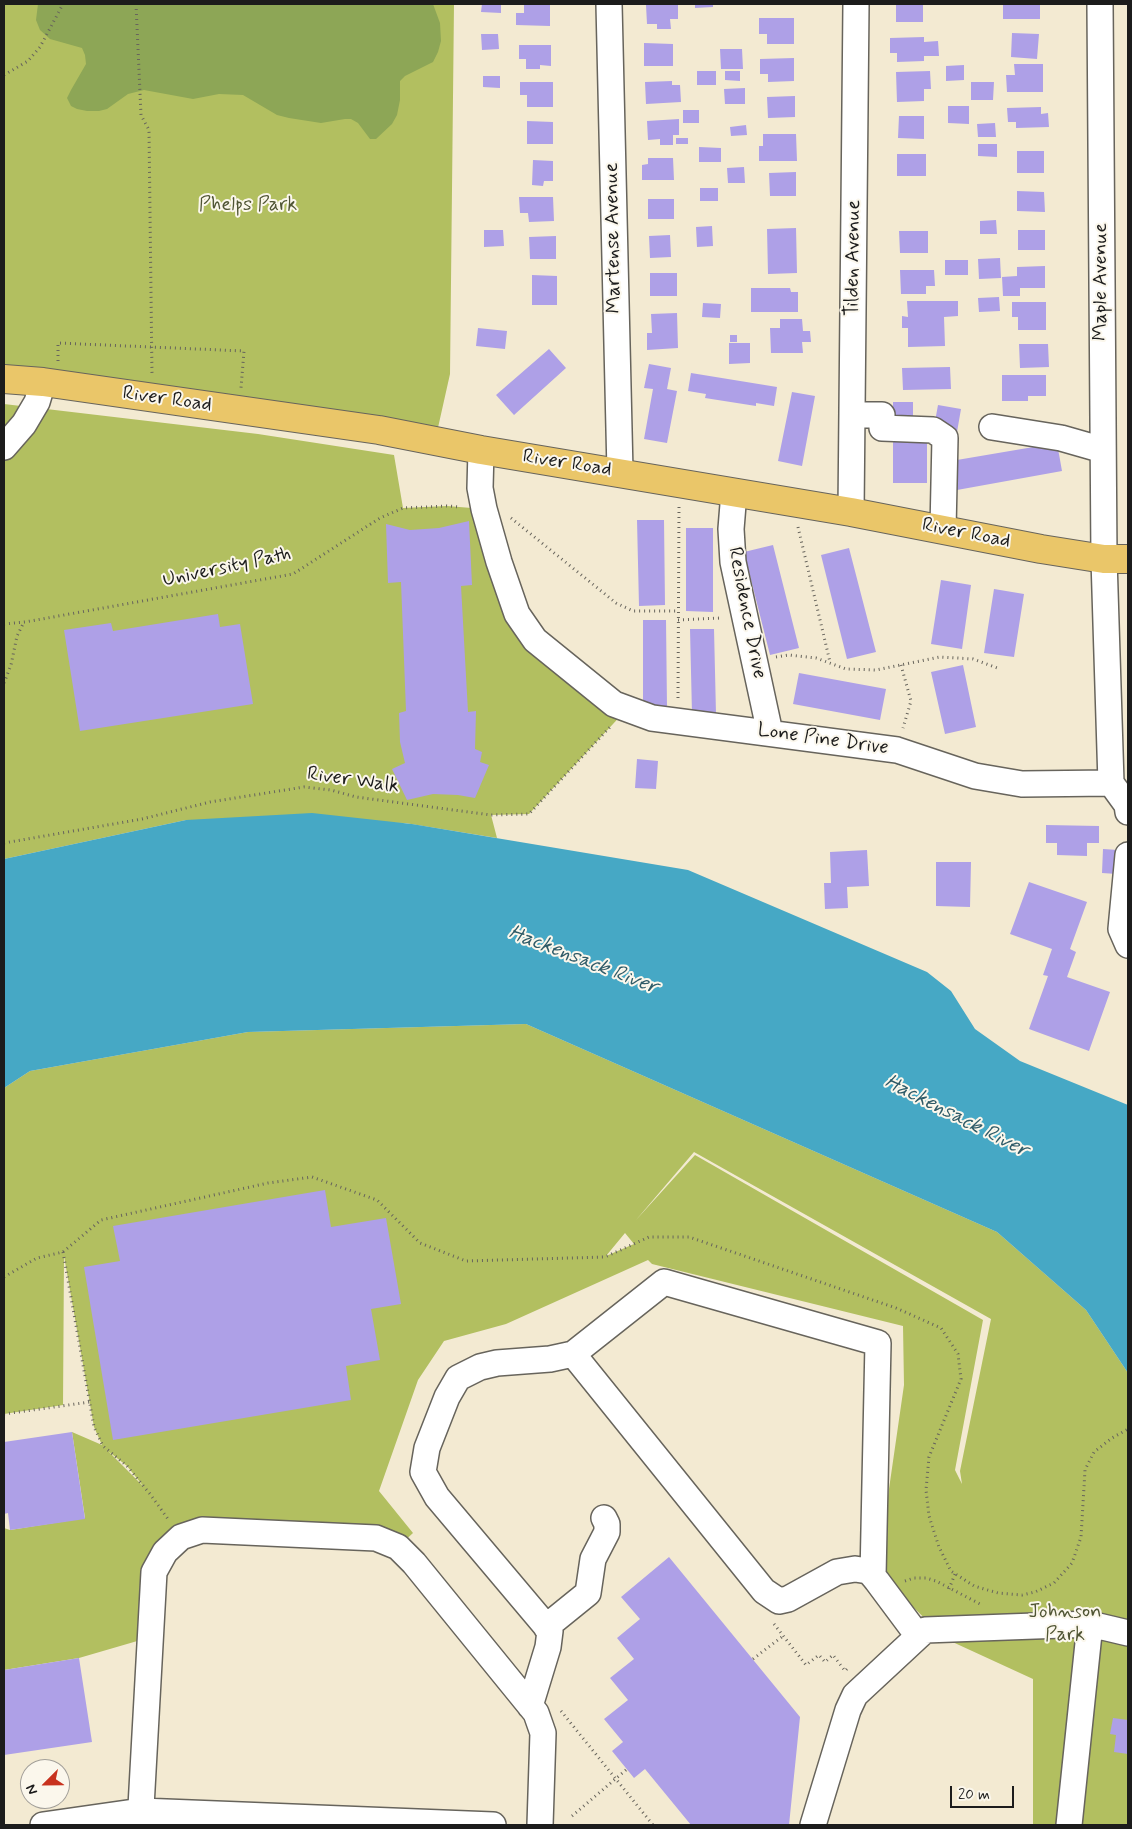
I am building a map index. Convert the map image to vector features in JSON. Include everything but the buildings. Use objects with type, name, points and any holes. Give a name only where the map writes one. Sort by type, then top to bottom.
[{"type":"main road","name":"River Road","points":[[4,379],[50,383],[379,430],[481,450],[851,512],[1041,549],[1116,559]]},
{"type":"street","name":"Martense Avenue","points":[[609,4],[620,472]]},
{"type":"street","name":"Tilden Avenue","points":[[851,512],[856,4]]},
{"type":"street","name":"Maple Avenue","points":[[1100,4],[1103,450],[1116,559]]},
{"type":"street","points":[[4,447],[24,424],[50,383]]},
{"type":"street","points":[[852,415],[882,415],[882,428],[933,430],[945,438],[942,529]]},
{"type":"street","points":[[992,427],[1061,438],[1103,450]]},
{"type":"street","name":"Lone Pine Drive","points":[[481,450],[480,488],[484,509],[499,562],[517,614],[535,640],[614,704],[652,718],[897,750],[975,776],[1022,784],[1111,783]]},
{"type":"street","name":"Residence Drive","points":[[734,492],[731,529],[733,562],[770,733]]},
{"type":"street","points":[[1116,559],[1111,783],[1128,807]]},
{"type":"street","points":[[1128,855],[1121,929],[1128,945]]},
{"type":"street","points":[[530,1706],[548,1647],[550,1631],[437,1496],[423,1472],[427,1448],[447,1397],[458,1378],[480,1367],[497,1362],[550,1359],[573,1354],[664,1282],[878,1343],[873,1576]]},
{"type":"street","points":[[573,1354],[764,1591],[779,1601],[788,1599],[837,1572],[855,1569],[868,1571],[918,1636]]},
{"type":"street","points":[[546,1627],[588,1594],[593,1559],[607,1532],[607,1524],[604,1518]]},
{"type":"street","points":[[140,1818],[154,1572],[165,1552],[181,1538],[202,1530],[376,1538],[398,1547],[414,1563],[536,1712],[543,1734],[540,1825]]},
{"type":"street","points":[[1069,1825],[1090,1624]]},
{"type":"street","points":[[813,1825],[848,1710],[855,1695],[925,1630],[1090,1624],[1128,1633]]},
{"type":"street","points":[[43,1825],[140,1818],[493,1825]]},
{"type":"path","points":[[4,75],[28,61],[40,47],[64,4]]},
{"type":"path","points":[[136,4],[141,114],[149,130],[153,398]]},
{"type":"path","points":[[50,383],[58,343],[244,351],[239,410]]},
{"type":"path","points":[[678,721],[679,483]]},
{"type":"path","points":[[792,502],[830,663]]},
{"type":"path","name":"University Path","points":[[4,624],[25,622],[293,574],[380,518],[402,508],[447,506],[484,509],[509,516],[616,603],[633,611],[678,611]]},
{"type":"path","points":[[678,620],[744,616]]},
{"type":"path","points":[[4,683],[11,665],[17,636],[25,622]]},
{"type":"path","points":[[754,662],[789,654],[816,658],[846,668],[876,670],[940,657],[973,659],[1000,669]]},
{"type":"path","points":[[897,750],[911,701],[901,665]]},
{"type":"path","name":"River Walk","points":[[4,843],[142,819],[210,802],[304,787],[331,790],[356,797],[491,815],[529,814],[627,709]]},
{"type":"path","points":[[4,1277],[37,1258],[63,1252],[101,1220],[268,1183],[312,1177],[377,1200],[420,1243],[466,1261],[605,1257],[649,1236],[689,1236],[896,1308],[940,1328],[958,1354],[961,1379],[929,1457],[926,1490],[929,1516],[939,1547],[951,1571],[974,1586],[998,1593],[1022,1595],[1035,1592],[1054,1583],[1072,1563],[1081,1537],[1085,1470],[1094,1452],[1112,1438],[1128,1429]]},
{"type":"path","points":[[63,1252],[94,1426],[103,1446],[127,1466],[150,1494],[181,1538]]},
{"type":"path","points":[[4,1414],[90,1402]]},
{"type":"path","points":[[949,1588],[955,1574]]},
{"type":"path","points":[[902,1582],[914,1578],[926,1578],[981,1605]]},
{"type":"path","points":[[772,1622],[806,1665],[819,1655],[825,1662],[833,1655],[845,1671],[852,1666]]},
{"type":"path","points":[[778,1628],[784,1622]]},
{"type":"path","points":[[753,1659],[784,1636]]},
{"type":"path","points":[[557,1705],[653,1825]]},
{"type":"path","points":[[572,1816],[627,1769]]},
{"type":"green space","name":"Phelps Park","points":[[4,4],[454,4],[450,374],[435,441],[4,379]]},
{"type":"green space","points":[[38,4],[433,4],[440,23],[441,41],[433,62],[405,76],[400,81],[400,100],[397,115],[392,124],[376,139],[370,139],[358,123],[351,119],[321,123],[289,118],[277,115],[243,95],[219,94],[193,99],[144,90],[128,94],[107,109],[87,111],[77,109],[71,106],[67,98],[86,64],[85,55],[82,48],[50,39],[40,30],[36,20]]},
{"type":"green space","points":[[4,404],[258,434],[394,455],[403,508],[447,506],[484,509],[517,614],[627,709],[529,814],[491,815],[497,838],[405,823],[186,820],[4,859]]},
{"type":"green space","name":"Johnson Park","points":[[526,1024],[997,1232],[1086,1310],[1128,1373],[1128,1825],[1033,1825],[1033,1679],[946,1639],[877,1572],[904,1385],[903,1326],[652,1264],[648,1260],[506,1324],[444,1341],[418,1380],[379,1491],[413,1533],[398,1547],[202,1530],[154,1572],[151,1637],[79,1658],[4,1670],[4,1528],[10,1530],[85,1518],[72,1432],[102,1445],[94,1427],[64,1256],[63,1405],[4,1414],[4,1088],[30,1071],[248,1032]],"holes":[[[694,1152],[991,1319],[960,1471],[962,1484],[955,1470],[983,1320],[695,1155],[636,1220]],[[625,1233],[634,1244],[606,1256]],[[108,1451],[127,1466],[144,1487]]]},
{"type":"water","name":"Hackensack River","points":[[312,813],[412,824],[688,870],[927,972],[951,991],[975,1029],[1020,1061],[1128,1105],[1128,1373],[1086,1310],[997,1232],[526,1024],[248,1032],[30,1071],[4,1088],[4,859],[186,820]]}]
